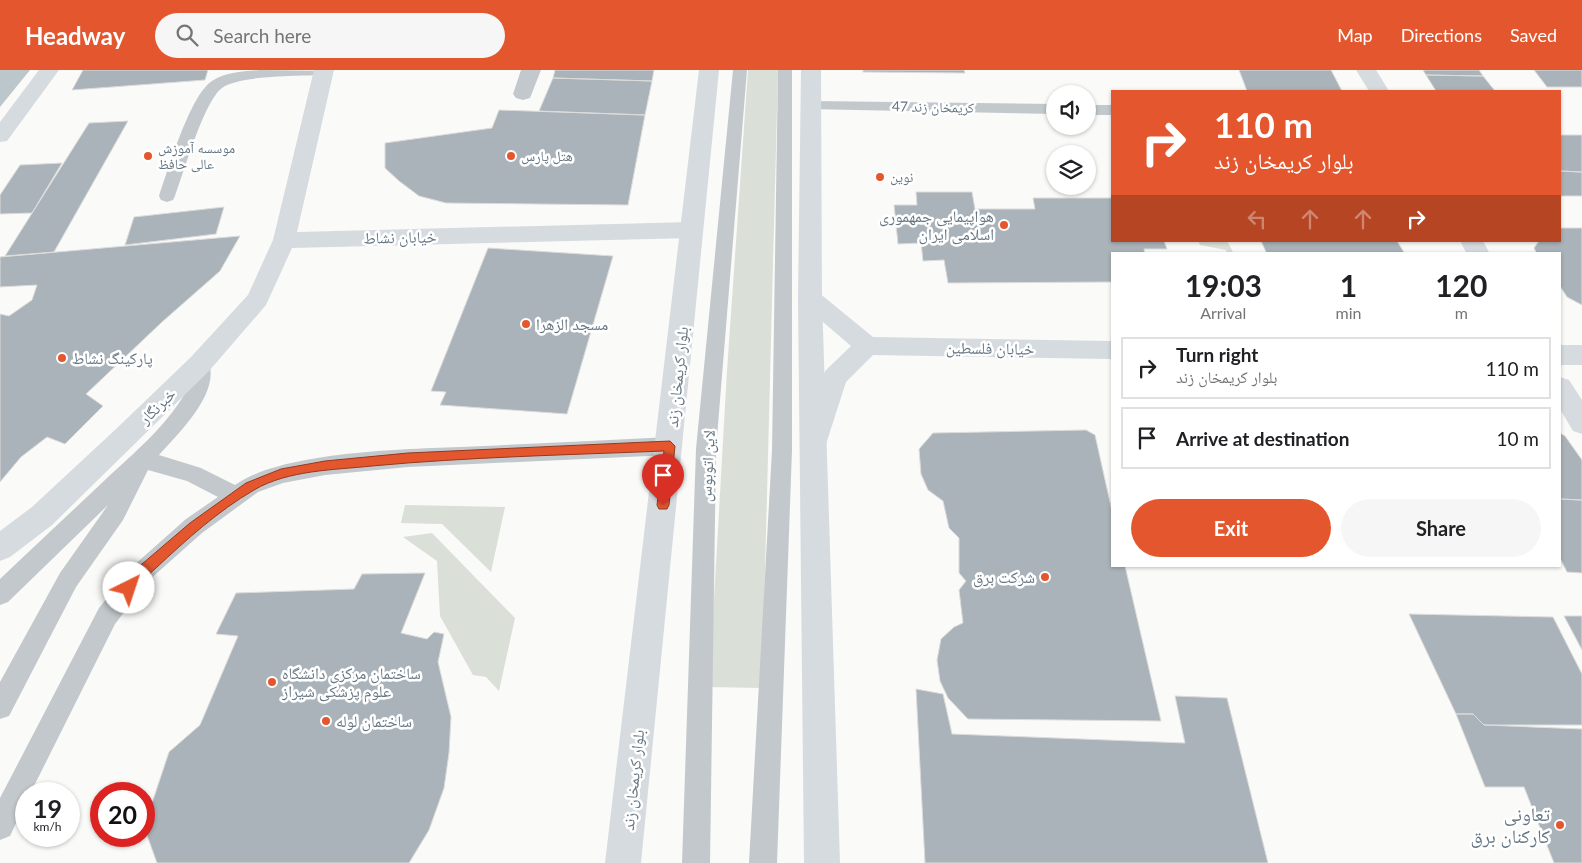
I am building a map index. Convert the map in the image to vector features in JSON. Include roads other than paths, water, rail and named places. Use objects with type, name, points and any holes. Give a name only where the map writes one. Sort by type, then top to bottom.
[{"type":"main road","points":[[0,136],[49,70]]},
{"type":"main road","points":[[284,240],[324,70]]},
{"type":"main road","name":"بلوار کریمخان زند","points":[[624,863],[709,70]]},
{"type":"main road","points":[[812,70],[810,298],[822,863]]},
{"type":"main road","points":[[1366,70],[1378,90]]},
{"type":"main road","name":"خیابان نشاط","points":[[284,240],[691,230]]},
{"type":"main road","name":"خبرنگار","points":[[0,548],[42,516],[200,364],[258,299],[284,240]]},
{"type":"main road","points":[[810,298],[866,346],[835,377],[813,443]]},
{"type":"main road","name":"خیابان فلسطین","points":[[866,346],[1111,350]]},
{"type":"main road","points":[[1561,355],[1582,355]]},
{"type":"main road","points":[[1561,389],[1582,423]]},
{"type":"street","points":[[522,94],[531,70]]},
{"type":"lane","points":[[166,196],[205,96],[218,84],[238,78],[324,70]]},
{"type":"lane","name":"لاین اتوبوس","points":[[696,863],[706,449],[740,70]]},
{"type":"lane","points":[[763,863],[782,450],[785,70]]},
{"type":"lane","name":"47 کریمخان زند","points":[[812,106],[1046,109]]},
{"type":"lane","points":[[1096,110],[1111,110]]},
{"type":"lane","points":[[0,594],[142,459],[185,410],[198,389],[200,364]]},
{"type":"lane","points":[[0,826],[107,616],[140,574],[194,526],[250,486],[281,474],[325,466],[408,458],[670,446]]},
{"type":"lane","points":[[142,459],[193,474],[236,496]]},
{"type":"lane","points":[[0,707],[68,580],[129,490],[142,459]]},
{"type":"place","name":"موسسه آموزش عالی حافظ","points":[[148,156]]},
{"type":"place","name":"هتل پارس","points":[[511,156]]},
{"type":"place","name":"نوین","points":[[880,177]]},
{"type":"place","name":"هواپیمایی جمهموری اسلامی ایران","points":[[1004,225]]},
{"type":"place","name":"مسجد الزهرا","points":[[526,324]]},
{"type":"place","name":"پارکینگ نشاط","points":[[62,358]]},
{"type":"place","name":"شرکت برق","points":[[1045,577]]},
{"type":"place","name":"ساختمان مرکزی دانشگاه علوم پزشکی شیراز","points":[[272,682]]},
{"type":"place","name":"ساختمان لوله","points":[[326,721]]},
{"type":"place","name":"تعاونی کارکنان برق","points":[[1560,825]]}]
